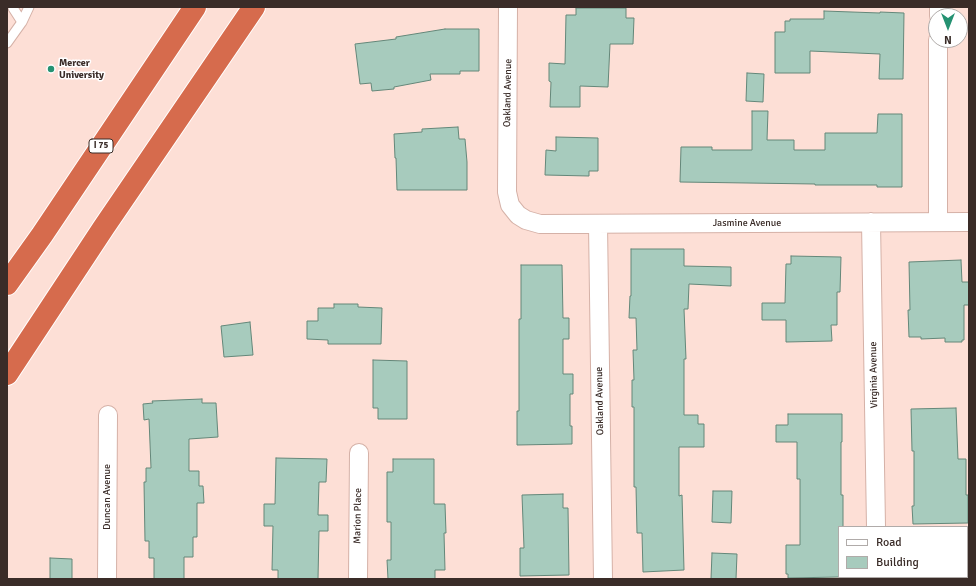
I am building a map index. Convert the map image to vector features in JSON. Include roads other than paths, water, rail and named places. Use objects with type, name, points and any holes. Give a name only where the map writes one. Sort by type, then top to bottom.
[{"type":"highway","points":[[7,374],[254,7]]},
{"type":"highway","name":"I 75","points":[[7,284],[46,229],[193,9]]},
{"type":"street","name":"Oakland Avenue","points":[[508,7],[507,192],[510,205],[518,215],[526,220]]},
{"type":"street","points":[[938,48],[938,222]]},
{"type":"street","name":"Jasmine Avenue","points":[[526,220],[540,224],[969,222]]},
{"type":"street","name":"Virginia Avenue","points":[[871,222],[876,526]]},
{"type":"street","name":"Oakland Avenue","points":[[598,224],[603,579]]},
{"type":"street","name":"Duncan Avenue","points":[[107,579],[108,415]]},
{"type":"street","name":"Marion Place","points":[[358,579],[359,453]]},
{"type":"lane","points":[[7,43],[22,22],[29,7]]},
{"type":"lane","points":[[11,9],[22,22]]},
{"type":"place","name":"Mercer University","points":[[51,69]]}]
